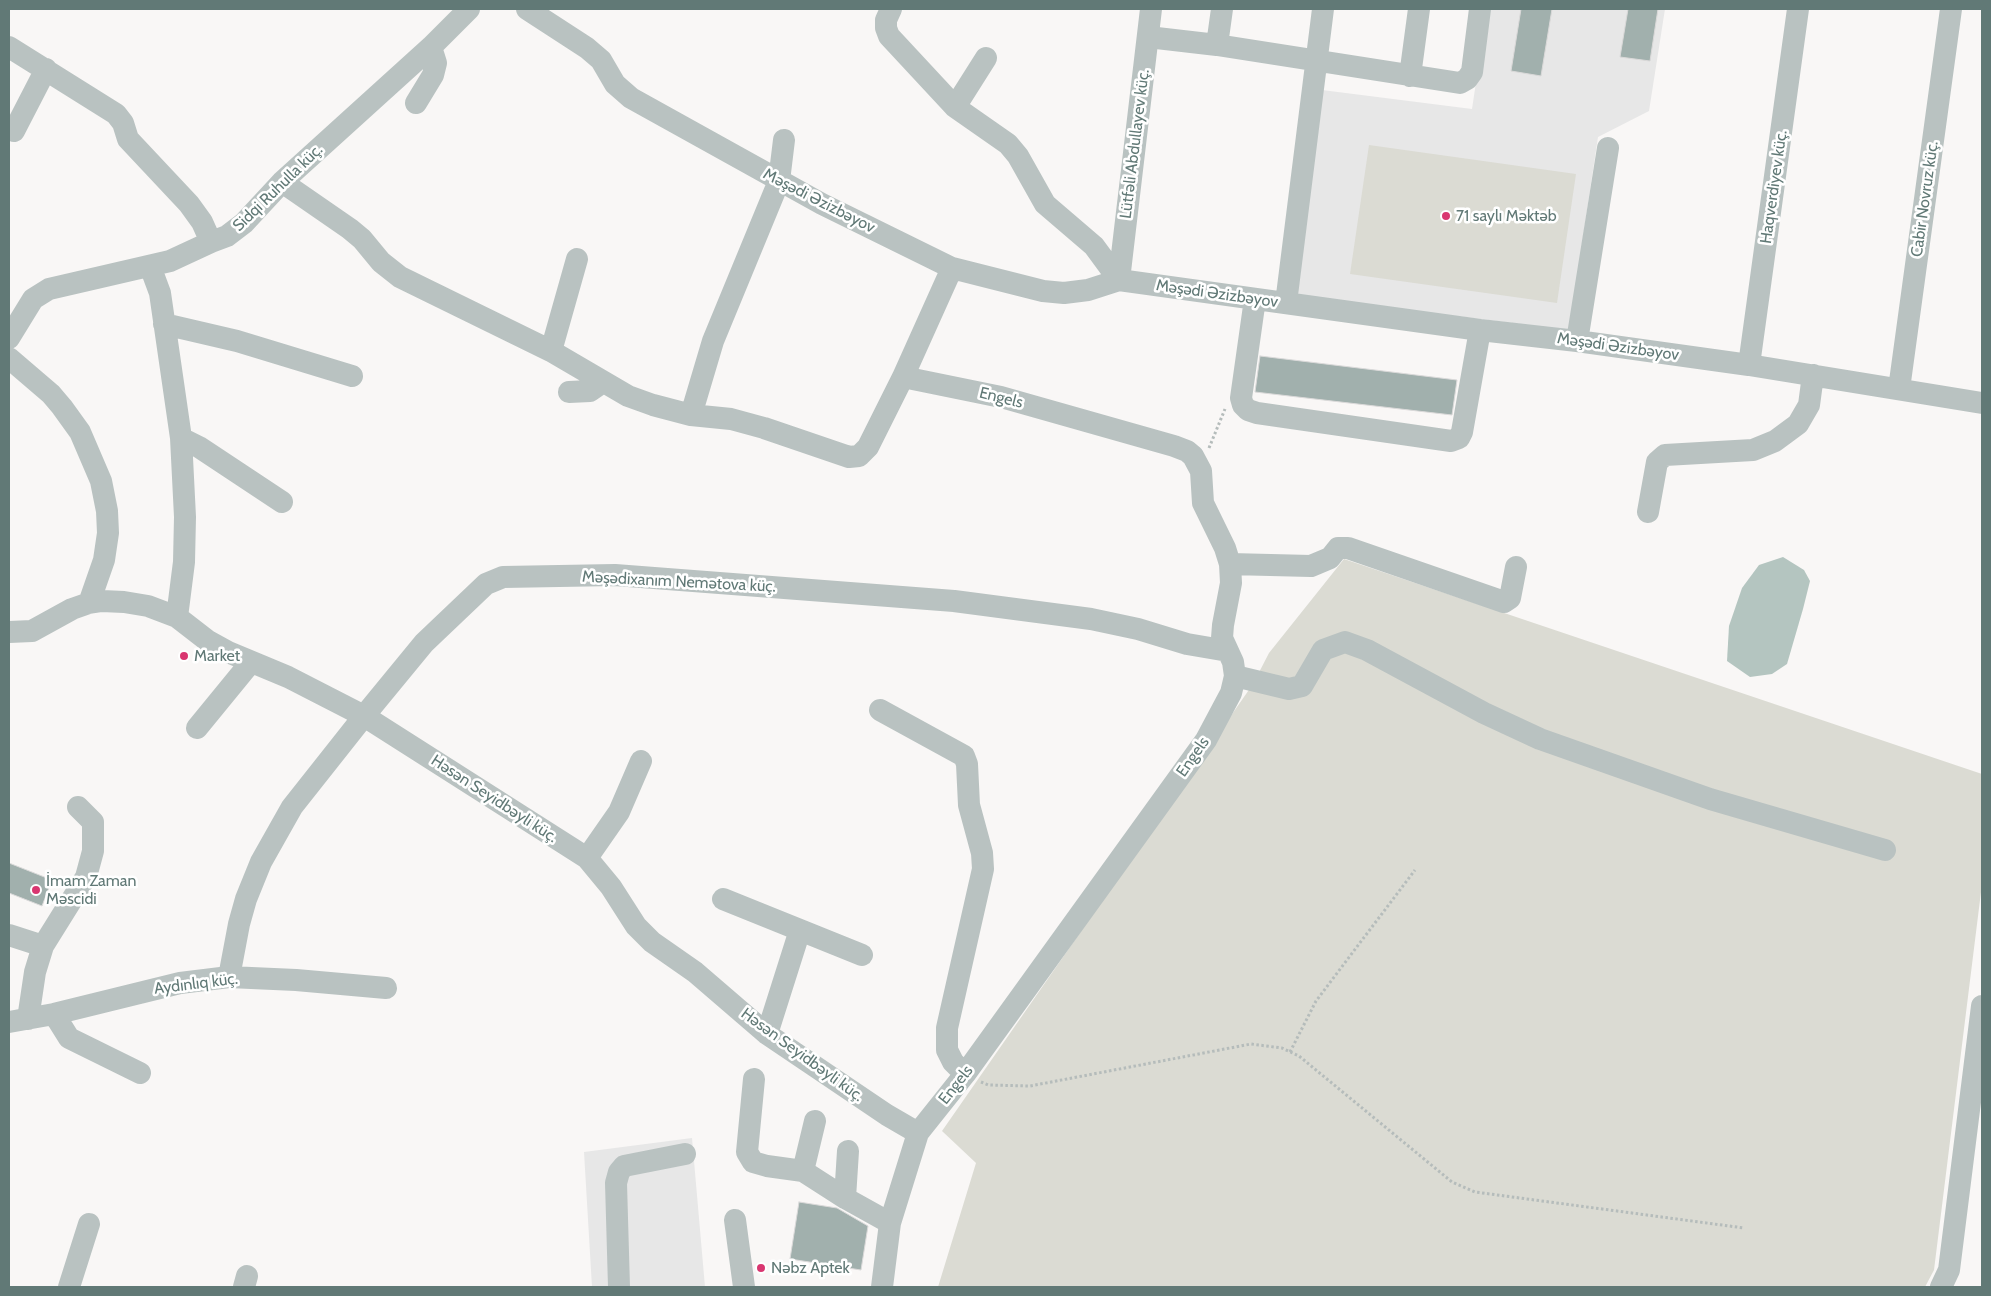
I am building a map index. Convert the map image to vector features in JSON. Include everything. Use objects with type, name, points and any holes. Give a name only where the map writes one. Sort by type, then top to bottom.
[{"type":"street","name":"Sidqi Ruhulla küç.","points":[[9,338],[33,299],[49,289],[170,261],[227,236],[244,223],[282,182],[469,9]]},
{"type":"street","name":"Məşədi Əzizbəyov","points":[[527,9],[587,48],[600,60],[615,84],[631,98],[822,204],[952,268],[1043,291],[1064,293],[1088,290],[1119,280],[1749,365],[1982,403]]},
{"type":"street","points":[[891,9],[886,20],[889,36],[955,107],[1008,144],[1018,156],[1045,204],[1094,246],[1119,280]]},
{"type":"street","name":"Lütfəli Abdullayev küç.","points":[[1119,280],[1152,9]]},
{"type":"street","points":[[1217,45],[1222,9]]},
{"type":"street","points":[[1286,304],[1323,9]]},
{"type":"street","points":[[1410,76],[1419,9]]},
{"type":"street","points":[[1148,37],[1217,45],[1316,62],[1460,83],[1467,79],[1472,72],[1480,9]]},
{"type":"street","name":"Haqverdiyev küç.","points":[[1749,365],[1798,9]]},
{"type":"street","name":"Cabir Novruz küç.","points":[[1899,389],[1951,9]]},
{"type":"street","points":[[9,47],[116,114],[123,123],[128,139],[189,204],[202,222],[211,242]]},
{"type":"street","points":[[416,103],[433,75],[436,63],[430,47]]},
{"type":"street","points":[[955,107],[986,58]]},
{"type":"street","points":[[14,131],[46,69]]},
{"type":"street","points":[[691,415],[713,342],[779,181],[784,140]]},
{"type":"street","points":[[1577,341],[1608,148]]},
{"type":"street","points":[[282,182],[350,229],[362,239],[381,262],[400,277],[551,351],[628,396],[653,406],[691,415],[731,419],[764,428],[849,457],[859,456],[868,447],[903,377],[952,268]]},
{"type":"street","points":[[551,351],[577,259]]},
{"type":"street","points":[[150,266],[160,293],[181,438],[184,562],[177,617]]},
{"type":"street","points":[[1255,299],[1241,398],[1243,405],[1248,410],[1258,414],[1451,441],[1459,438],[1462,432],[1480,330]]},
{"type":"street","points":[[164,324],[237,341],[352,376]]},
{"type":"street","points":[[9,358],[51,394],[62,407],[80,432],[101,482],[107,511],[108,532],[104,560],[89,603]]},
{"type":"street","points":[[1648,512],[1657,462],[1664,456],[1752,450],[1775,441],[1798,424],[1810,406],[1813,375]]},
{"type":"street","name":"Engels","points":[[903,377],[1001,397],[1174,446],[1187,451],[1193,456],[1197,465]]},
{"type":"street","points":[[570,392],[590,391],[603,382]]},
{"type":"street","points":[[181,438],[199,447],[282,502]]},
{"type":"street","points":[[1197,465],[1201,471],[1203,503],[1225,548],[1230,564],[1230,583],[1222,624],[1222,638],[1234,662],[1235,676],[1289,689],[1302,686],[1324,650],[1345,642],[1367,650],[1484,713],[1540,739],[1710,799],[1885,850]]},
{"type":"street","points":[[1230,564],[1311,566],[1330,558],[1338,548],[1348,548],[1504,602],[1510,598],[1516,567]]},
{"type":"street","name":"Məşədixanım Nemətova küç.","points":[[229,977],[239,924],[246,899],[268,848],[292,807],[424,642],[486,584],[503,577],[614,575],[954,601],[1091,619],[1138,629],[1187,644],[1228,651]]},
{"type":"street","name":"Həsən Seyidbəyli küç.","points":[[9,632],[32,631],[72,609],[89,603],[102,601],[148,606],[177,617],[208,641],[251,662],[288,677],[364,716],[587,858],[611,887],[636,926],[652,942],[695,972],[767,1034],[887,1116],[918,1132]]},
{"type":"street","points":[[197,728],[251,662]]},
{"type":"street","name":"Engels","points":[[882,1287],[890,1223],[918,1132],[965,1074],[1206,740],[1231,692],[1235,676]]},
{"type":"street","points":[[880,710],[964,756],[967,764],[969,805],[982,853],[982,869],[947,1028],[947,1050],[953,1062],[965,1074]]},
{"type":"street","points":[[587,858],[619,812],[641,761]]},
{"type":"street","points":[[18,1020],[42,946],[86,877],[93,851],[93,822],[78,807]]},
{"type":"street","points":[[723,899],[862,954]]},
{"type":"street","points":[[767,1034],[800,930]]},
{"type":"street","points":[[9,935],[42,946]]},
{"type":"street","name":"Aydınlıq küç.","points":[[18,1020],[54,1014],[180,983],[229,977],[296,980],[386,988]]},
{"type":"street","points":[[54,1014],[69,1038],[140,1073]]},
{"type":"street","points":[[1948,1281],[1982,1018]]},
{"type":"street","points":[[754,1079],[747,1152],[753,1162],[803,1171],[845,1198],[890,1223]]},
{"type":"street","points":[[803,1171],[815,1121]]},
{"type":"street","points":[[845,1198],[848,1151]]},
{"type":"street","points":[[619,1287],[616,1183],[619,1172],[624,1166],[685,1154]]},
{"type":"street","points":[[734,1220],[744,1287]]},
{"type":"street","points":[[69,1287],[89,1224]]},
{"type":"path","points":[[1197,465],[1211,445],[1226,406],[1241,398]]},
{"type":"path","points":[[1290,1052],[1316,1001],[1415,870]]},
{"type":"path","points":[[965,1074],[988,1085],[1030,1086],[1251,1044],[1282,1048],[1298,1056],[1452,1182],[1475,1192],[1744,1228]]},
{"type":"shaded area","name":"71 saylı Məktəb","points":[[1487,9],[1665,9],[1649,111],[1598,137],[1569,330],[1296,296],[1322,90],[1472,109]]},
{"type":"shaded area","points":[[1369,145],[1576,174],[1557,303],[1350,274]]},
{"type":"shaded area","points":[[1783,557],[1804,570],[1810,581],[1803,609],[1787,664],[1772,674],[1750,677],[1727,661],[1729,626],[1742,588],[1759,565]]},
{"type":"shaded area","points":[[1344,559],[1982,774],[1982,884],[1934,1270],[1925,1287],[938,1287],[976,1163],[942,1131],[1253,684],[1269,653]]},
{"type":"shaded area","points":[[692,1138],[705,1287],[592,1287],[584,1152]]},
{"type":"building","points":[[1521,9],[1552,9],[1541,76],[1511,71]]},
{"type":"building","points":[[1628,9],[1658,9],[1650,61],[1620,57]]},
{"type":"building","points":[[1260,356],[1457,380],[1452,415],[1255,392]]},
{"type":"building","points":[[9,863],[52,880],[42,906],[9,893]]},
{"type":"building","points":[[799,1202],[837,1208],[868,1226],[861,1270],[790,1259]]},
{"type":"place","name":"71 saylı Məktəb","points":[[1446,216]]},
{"type":"place","name":"Market","points":[[184,656]]},
{"type":"place","name":"İmam Zaman Məscidi","points":[[36,890]]},
{"type":"place","name":"Nəbz Aptek","points":[[761,1268]]}]
